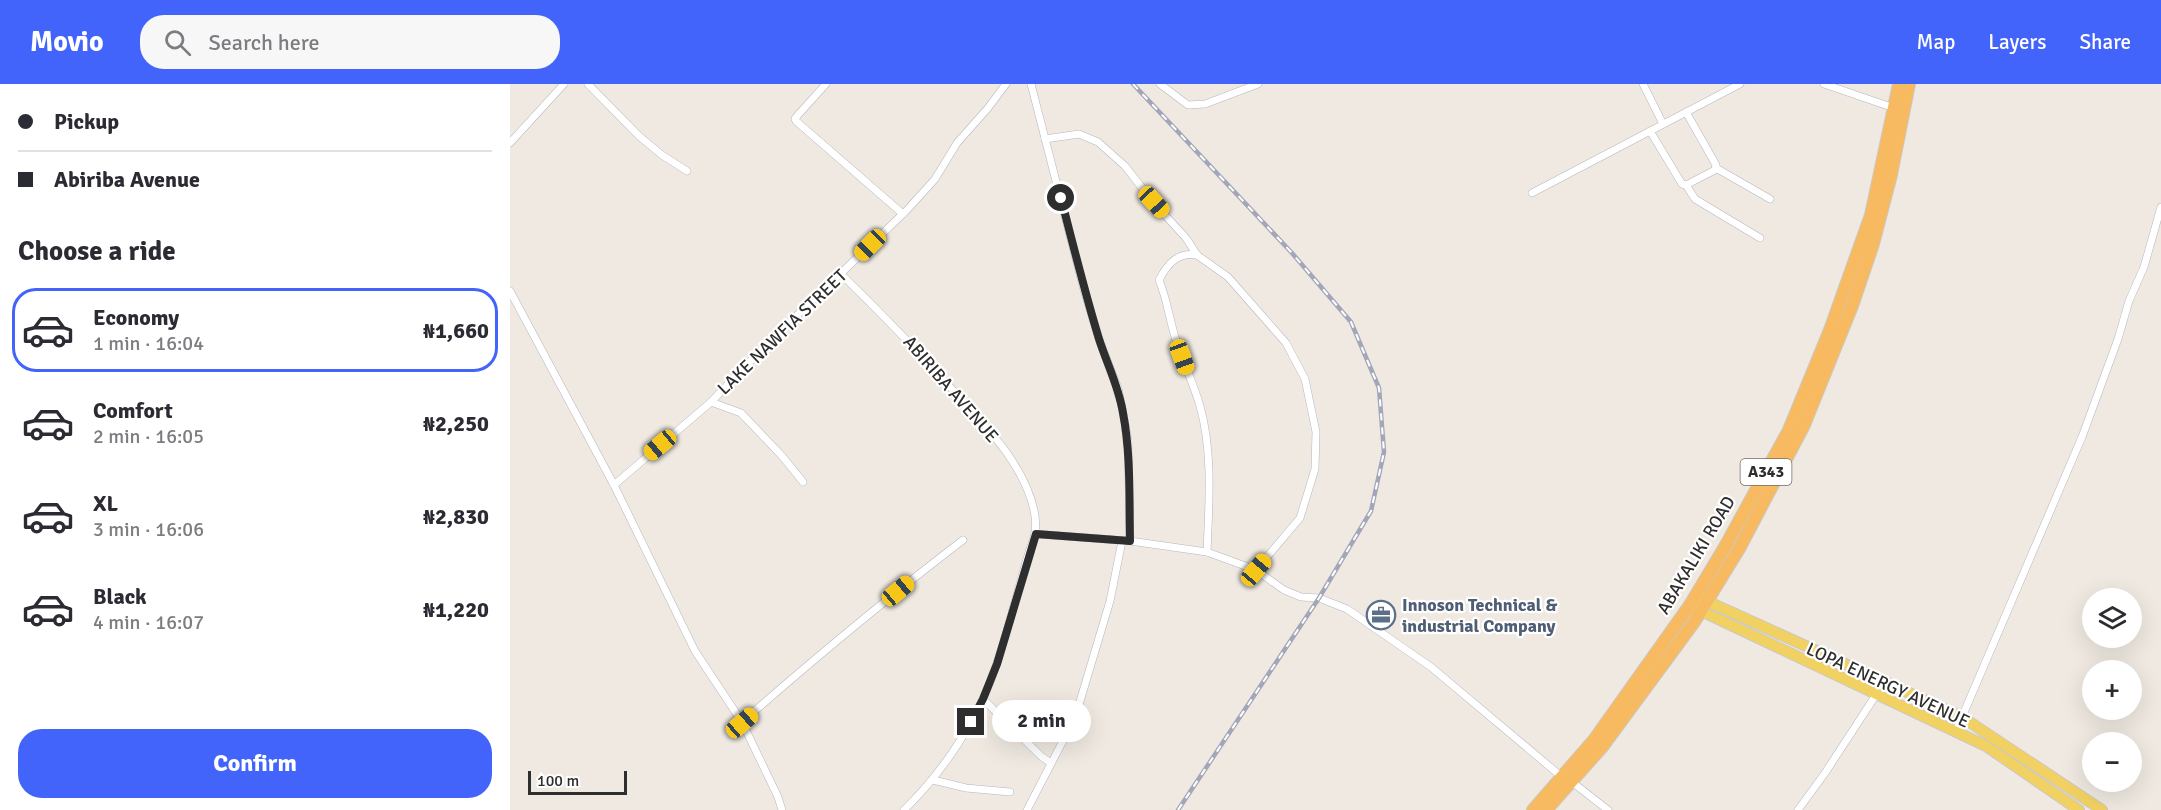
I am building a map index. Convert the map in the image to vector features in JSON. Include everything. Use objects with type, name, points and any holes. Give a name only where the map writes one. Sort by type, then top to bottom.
[{"type":"highway","name":"ABAKALIKI ROAD","points":[[1698,603],[1726,545],[1784,440],[1808,386],[1871,215],[1899,84]]},
{"type":"highway","name":"ABAKALIKI ROAD","points":[[1546,810],[1607,722],[1740,547],[1783,466],[1814,402],[1874,244],[1909,84]]},
{"type":"highway","name":"ABAKALIKI ROAD","points":[[1533,810],[1567,780]]},
{"type":"main road","name":"LOPA ENERGY AVENUE","points":[[1698,603],[1876,694],[1986,746],[2079,810]]},
{"type":"main road","name":"LOPA ENERGY AVENUE","points":[[1698,603],[1962,717],[2102,810]]},
{"type":"street","points":[[510,142],[564,84]]},
{"type":"street","points":[[588,84],[639,136],[662,155],[687,171]]},
{"type":"street","points":[[826,84],[797,116],[796,122],[903,214]]},
{"type":"street","name":"LAKE NAWFIA STREET","points":[[614,485],[711,402],[758,352],[903,214],[936,178],[961,138],[1006,84]]},
{"type":"street","points":[[1026,810],[1052,763],[1078,708],[1110,601],[1126,541],[1128,440],[1118,388],[1100,342],[1084,290],[1031,84]]},
{"type":"street","points":[[1161,84],[1172,95],[1188,105],[1205,104],[1258,84]]},
{"type":"street","points":[[1643,84],[1663,124]]},
{"type":"street","points":[[1532,193],[1740,84]]},
{"type":"street","points":[[1824,84],[1894,108]]},
{"type":"street","points":[[1686,112],[1716,168],[1770,200]]},
{"type":"street","points":[[1650,131],[1680,181],[1686,185],[1695,199],[1760,238]]},
{"type":"street","points":[[1046,139],[1079,134],[1098,142],[1125,166],[1186,238],[1197,255],[1228,277],[1286,343],[1305,379],[1314,421],[1315,470],[1300,518],[1256,570]]},
{"type":"street","points":[[1686,185],[1716,168]]},
{"type":"street","points":[[1956,731],[2082,437],[2118,339],[2129,301],[2144,267],[2161,207]]},
{"type":"street","points":[[1197,255],[1179,256],[1165,269],[1159,280],[1167,298],[1175,337],[1200,407],[1208,456],[1207,552]]},
{"type":"street","name":"ABIRIBA AVENUE","points":[[841,274],[898,328],[990,429],[1021,474],[1035,515],[1036,534],[997,664],[983,699],[971,722],[933,780],[904,810]]},
{"type":"street","points":[[510,291],[614,485],[695,651],[742,723],[782,810]]},
{"type":"street","points":[[711,402],[741,412],[803,482]]},
{"type":"street","points":[[1036,534],[1126,541],[1207,552],[1256,570],[1284,590],[1301,597],[1319,598],[1347,609],[1431,667],[1567,780],[1608,810]]},
{"type":"street","points":[[742,723],[826,649],[963,540]]},
{"type":"street","points":[[1798,810],[1876,694]]},
{"type":"street","points":[[983,699],[1042,757],[1052,763]]},
{"type":"street","points":[[933,780],[966,788],[1010,792]]},
{"type":"railway","points":[[1133,84],[1292,253],[1351,322],[1379,388],[1384,452],[1371,511],[1319,598],[1178,810]]},
{"type":"place","name":"Innoson Technical & industrial Company","points":[[1381,615]]},
{"type":"route","points":[[971,722],[997,664],[1036,534],[1130,541],[1128,440],[1118,388],[1100,342],[1084,290],[1061,198]]}]
